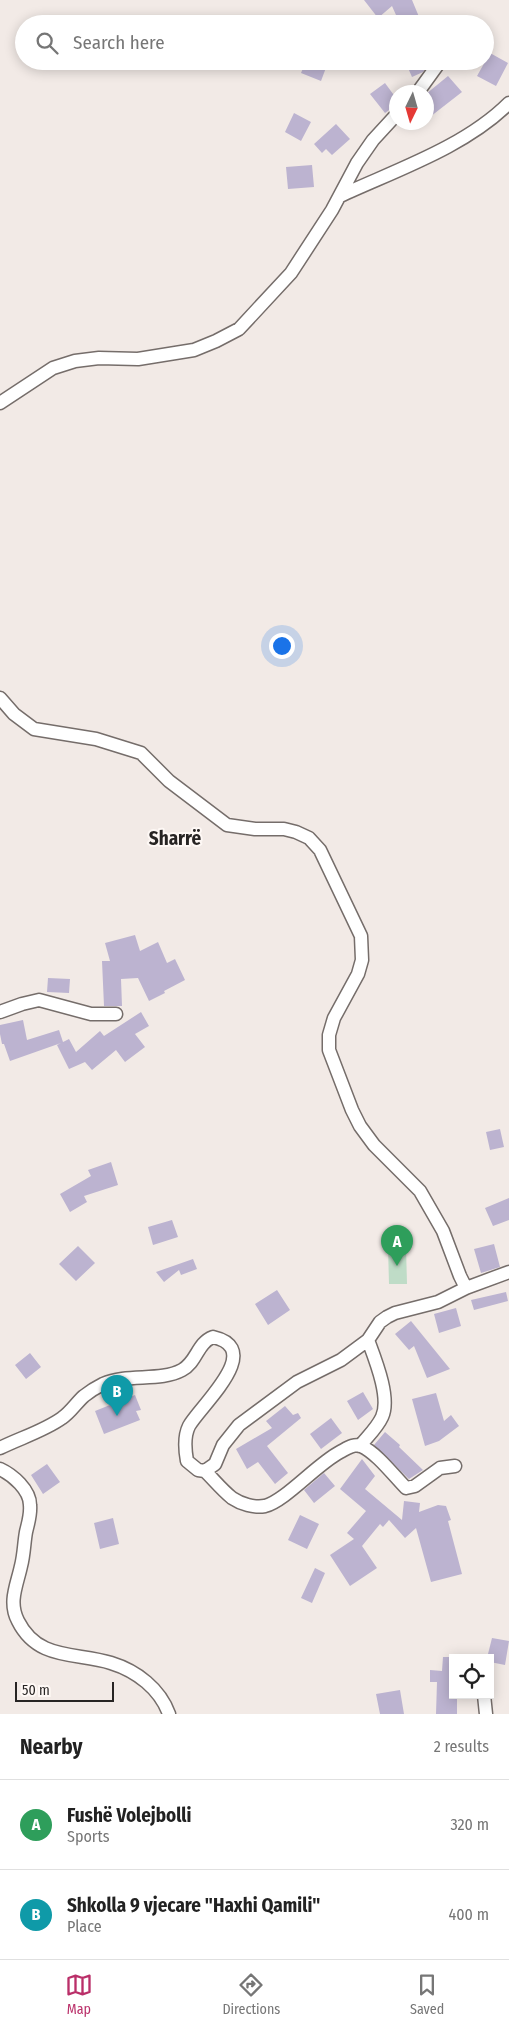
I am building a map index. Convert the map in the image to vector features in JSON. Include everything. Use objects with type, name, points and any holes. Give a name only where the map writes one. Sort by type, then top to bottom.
[{"type":"street","points":[[423,85],[434,70]]},
{"type":"street","points":[[340,196],[461,140],[484,125],[509,103]]},
{"type":"street","points":[[0,403],[53,368],[99,358],[138,359],[194,350],[238,329],[291,273],[308,250],[368,148],[389,123]]},
{"type":"street","points":[[0,698],[14,714],[34,729],[96,739],[142,753],[169,781],[226,825],[240,828],[284,829],[296,832],[309,838],[320,850],[361,936],[363,948],[358,974],[334,1018],[329,1035],[329,1050],[360,1126],[374,1145],[420,1191],[443,1231],[466,1288]]},
{"type":"street","points":[[0,1012],[39,1000],[91,1014],[116,1014]]},
{"type":"street","points":[[204,1471],[216,1464],[223,1445],[239,1425],[297,1382],[341,1360],[368,1340],[380,1322],[387,1317],[395,1313],[438,1302],[466,1288],[509,1272]]},
{"type":"street","points":[[0,1448],[62,1418],[83,1397],[103,1384],[126,1378],[161,1376],[183,1370],[193,1359],[204,1340],[213,1337],[226,1342],[231,1349],[232,1364],[225,1381],[188,1427],[185,1444],[187,1461],[198,1470],[204,1471],[232,1498],[260,1507],[268,1505],[281,1497],[328,1459],[354,1446],[360,1446],[382,1462],[406,1488],[415,1486],[440,1468],[455,1466]]},
{"type":"street","points":[[360,1446],[380,1422],[385,1402],[378,1367],[368,1340]]},
{"type":"street","points":[[0,1469],[12,1476],[25,1491],[30,1503],[30,1516],[13,1601],[18,1622],[29,1638],[40,1646],[54,1652],[111,1663],[134,1673],[146,1680],[155,1690],[169,1714]]},
{"type":"street","points":[[484,1699],[486,1714]]},
{"type":"green space","points":[[388,1247],[406,1247],[407,1284],[389,1284]]},
{"type":"building","points":[[364,0],[412,0],[418,15],[396,15],[392,6],[382,15],[376,15]]},
{"type":"building","points":[[494,55],[508,63],[496,86],[477,76],[480,70],[494,70]]},
{"type":"building","points":[[302,70],[325,70],[321,81],[301,73]]},
{"type":"building","points":[[409,70],[424,70],[423,72],[412,77]]},
{"type":"building","points":[[448,76],[462,92],[434,114],[434,87]]},
{"type":"building","points":[[385,83],[389,88],[389,110],[385,113],[370,94]]},
{"type":"building","points":[[294,113],[311,122],[301,141],[285,132]]},
{"type":"building","points":[[336,124],[350,139],[332,155],[326,149],[322,153],[314,144]]},
{"type":"building","points":[[312,165],[314,187],[288,189],[286,167]]},
{"type":"building","points":[[135,935],[140,951],[158,942],[167,963],[175,959],[185,980],[149,1001],[138,978],[121,979],[122,1006],[104,1006],[102,961],[110,961],[105,943]]},
{"type":"building","points":[[48,978],[70,979],[69,993],[47,992]]},
{"type":"building","points":[[141,1012],[149,1026],[135,1034],[145,1047],[125,1062],[116,1050],[92,1070],[85,1062],[69,1069],[57,1045],[61,1043],[10,1061],[4,1044],[2,1044],[0,1034],[0,1025],[23,1020],[27,1040],[59,1030],[63,1042],[69,1039],[76,1052],[100,1031],[104,1036]]},
{"type":"building","points":[[500,1129],[504,1147],[490,1150],[486,1132]]},
{"type":"building","points":[[111,1162],[118,1185],[84,1196],[87,1202],[70,1212],[60,1194],[91,1176],[88,1170]]},
{"type":"building","points":[[509,1198],[509,1220],[493,1226],[485,1208]]},
{"type":"building","points":[[172,1220],[178,1237],[153,1245],[148,1227]]},
{"type":"building","points":[[494,1244],[500,1267],[481,1273],[474,1249]]},
{"type":"building","points":[[78,1246],[95,1263],[76,1281],[59,1264]]},
{"type":"building","points":[[193,1259],[197,1269],[181,1275],[179,1270],[164,1282],[156,1272]]},
{"type":"building","points":[[277,1290],[290,1310],[268,1325],[255,1304]]},
{"type":"building","points":[[506,1292],[508,1301],[474,1310],[471,1300]]},
{"type":"building","points":[[456,1308],[461,1326],[439,1333],[434,1314]]},
{"type":"building","points":[[411,1321],[450,1369],[427,1378],[414,1346],[409,1350],[395,1334]]},
{"type":"building","points":[[30,1353],[41,1367],[26,1379],[15,1365]]},
{"type":"building","points":[[363,1392],[373,1409],[358,1420],[347,1401]]},
{"type":"building","points":[[436,1393],[444,1421],[451,1415],[459,1426],[439,1441],[425,1446],[412,1399]]},
{"type":"building","points":[[135,1395],[141,1410],[136,1411],[140,1420],[104,1434],[95,1411]]},
{"type":"building","points":[[285,1406],[293,1415],[298,1413],[301,1418],[267,1446],[288,1473],[275,1484],[258,1462],[247,1469],[236,1449],[272,1428],[266,1421]]},
{"type":"building","points":[[331,1418],[342,1433],[321,1449],[310,1434]]},
{"type":"building","points":[[385,1432],[423,1470],[409,1479],[374,1445]]},
{"type":"building","points":[[362,1459],[375,1476],[365,1489],[402,1520],[404,1501],[420,1503],[419,1512],[438,1505],[446,1506],[451,1520],[448,1521],[462,1574],[431,1582],[416,1528],[405,1538],[389,1520],[383,1527],[380,1524],[362,1546],[377,1568],[350,1586],[330,1555],[354,1539],[347,1533],[366,1511],[340,1489]]},
{"type":"building","points":[[47,1464],[60,1482],[43,1494],[31,1475]]},
{"type":"building","points":[[324,1473],[335,1486],[314,1503],[304,1490]]},
{"type":"building","points":[[300,1515],[319,1524],[307,1549],[288,1540]]},
{"type":"building","points":[[113,1518],[119,1544],[100,1549],[94,1523]]},
{"type":"building","points":[[315,1568],[325,1573],[312,1603],[301,1598]]},
{"type":"building","points":[[492,1638],[509,1641],[505,1665],[494,1663],[494,1654],[488,1654]]},
{"type":"building","points":[[443,1657],[449,1657],[449,1699],[457,1699],[457,1714],[436,1714],[437,1682],[430,1682],[430,1670],[442,1671]]},
{"type":"building","points":[[400,1690],[404,1714],[380,1714],[376,1694]]},
{"type":"place","name":"Fushë Volejbolli","points":[[397,1266]]},
{"type":"place","name":"Shkolla 9 vjecare \"Haxhi Qamili\"","points":[[117,1416]]},
{"type":"district","name":"Sharrë","points":[[175,838]]}]
